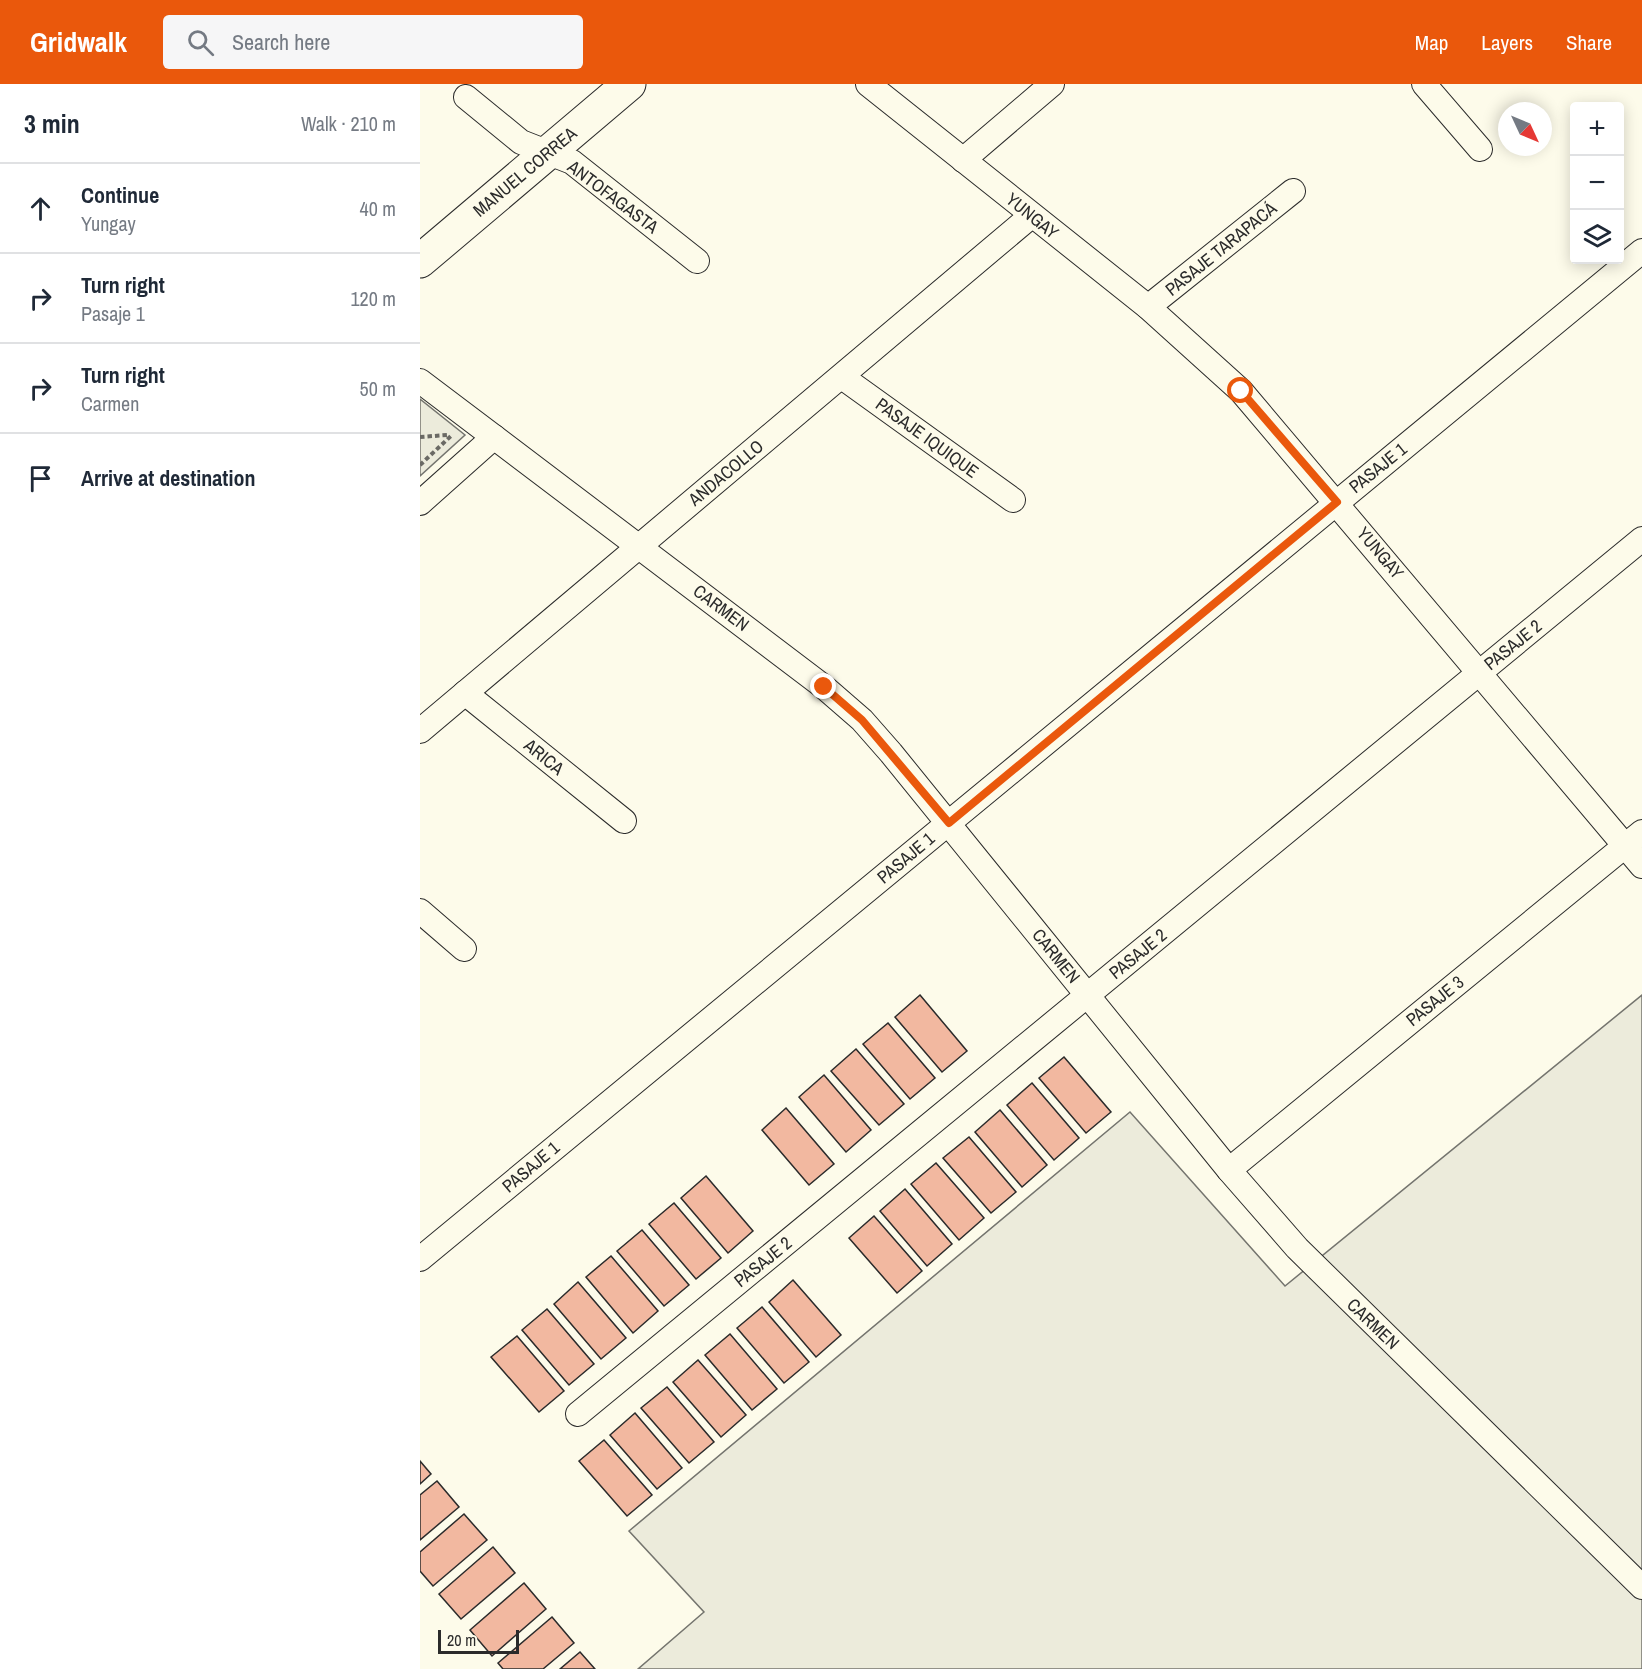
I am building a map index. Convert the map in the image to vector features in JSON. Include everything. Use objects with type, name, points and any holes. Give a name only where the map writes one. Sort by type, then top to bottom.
[{"type":"street","name":"MANUEL CORREA","points":[[420,261],[629,84]]},
{"type":"street","name":"YUNGAY","points":[[868,84],[1148,307],[1241,391],[1480,672],[1633,839],[1642,866]]},
{"type":"street","points":[[963,160],[1052,84]]},
{"type":"street","points":[[1424,84],[1480,149]]},
{"type":"street","name":"ANTOFAGASTA","points":[[466,97],[521,142],[546,154],[572,162],[697,261]]},
{"type":"street","name":"PASAJE TARAPACÁ","points":[[1148,307],[1293,190]]},
{"type":"street","name":"ANDACOLLO","points":[[420,731],[1031,216]]},
{"type":"street","name":"PASAJE 1","points":[[420,1259],[1642,251]]},
{"type":"street","name":"PASAJE IQUIQUE","points":[[842,377],[1013,500]]},
{"type":"street","name":"CARMEN","points":[[420,381],[824,687],[862,720],[949,823],[1229,1170],[1297,1248],[1642,1587]]},
{"type":"street","points":[[420,503],[494,437]]},
{"type":"street","name":"PASAJE 2","points":[[578,1414],[1642,539]]},
{"type":"street","name":"ARICA","points":[[465,693],[624,821]]},
{"type":"street","name":"PASAJE 3","points":[[1229,1170],[1633,839]]},
{"type":"street","points":[[420,911],[464,950]]},
{"type":"path","points":[[420,465],[453,434]]},
{"type":"shaded area","points":[[420,399],[465,435],[420,476]]},
{"type":"shaded area","points":[[1642,995],[1642,1669],[638,1669],[704,1612],[629,1531],[1130,1112],[1285,1286]]},
{"type":"building","points":[[920,995],[967,1051],[942,1072],[895,1017]]},
{"type":"building","points":[[888,1023],[935,1078],[910,1099],[863,1044]]},
{"type":"building","points":[[856,1049],[904,1104],[879,1125],[831,1071]]},
{"type":"building","points":[[1064,1057],[1111,1112],[1086,1133],[1039,1078]]},
{"type":"building","points":[[824,1075],[871,1130],[846,1152],[799,1097]]},
{"type":"building","points":[[1032,1083],[1079,1138],[1054,1160],[1007,1105]]},
{"type":"building","points":[[786,1108],[834,1164],[809,1185],[762,1130]]},
{"type":"building","points":[[1000,1110],[1047,1165],[1022,1187],[975,1132]]},
{"type":"building","points":[[969,1137],[1016,1192],[991,1213],[943,1158]]},
{"type":"building","points":[[936,1163],[984,1218],[959,1240],[911,1184]]},
{"type":"building","points":[[706,1176],[753,1231],[728,1253],[681,1198]]},
{"type":"building","points":[[905,1189],[952,1244],[927,1266],[880,1211]]},
{"type":"building","points":[[674,1203],[721,1258],[696,1279],[649,1224]]},
{"type":"building","points":[[874,1216],[922,1271],[897,1293],[849,1238]]},
{"type":"building","points":[[642,1230],[689,1285],[664,1306],[617,1251]]},
{"type":"building","points":[[611,1256],[658,1311],[633,1333],[586,1277]]},
{"type":"building","points":[[793,1280],[841,1335],[816,1357],[769,1302]]},
{"type":"building","points":[[578,1282],[626,1338],[601,1359],[554,1304]]},
{"type":"building","points":[[762,1307],[809,1362],[784,1383],[737,1328]]},
{"type":"building","points":[[547,1309],[594,1364],[569,1385],[522,1330]]},
{"type":"building","points":[[730,1334],[777,1389],[752,1410],[705,1355]]},
{"type":"building","points":[[517,1336],[564,1391],[539,1412],[491,1357]]},
{"type":"building","points":[[698,1360],[746,1415],[721,1437],[673,1382]]},
{"type":"building","points":[[667,1387],[714,1442],[689,1463],[641,1408]]},
{"type":"building","points":[[635,1413],[682,1468],[657,1489],[610,1435]]},
{"type":"building","points":[[604,1440],[652,1495],[627,1516],[579,1461]]},
{"type":"building","points":[[420,1461],[431,1474],[420,1484]]},
{"type":"building","points":[[437,1481],[459,1507],[420,1540],[420,1495]]},
{"type":"building","points":[[464,1514],[487,1540],[433,1586],[420,1571],[420,1552]]},
{"type":"building","points":[[493,1547],[515,1573],[461,1619],[439,1594]]},
{"type":"building","points":[[524,1583],[546,1609],[492,1656],[470,1630]]},
{"type":"building","points":[[552,1617],[574,1643],[543,1669],[503,1669],[498,1663]]},
{"type":"building","points":[[580,1652],[595,1669],[560,1669]]},
{"type":"route","points":[[824,687],[862,720],[949,823],[1337,502],[1241,391]]}]
